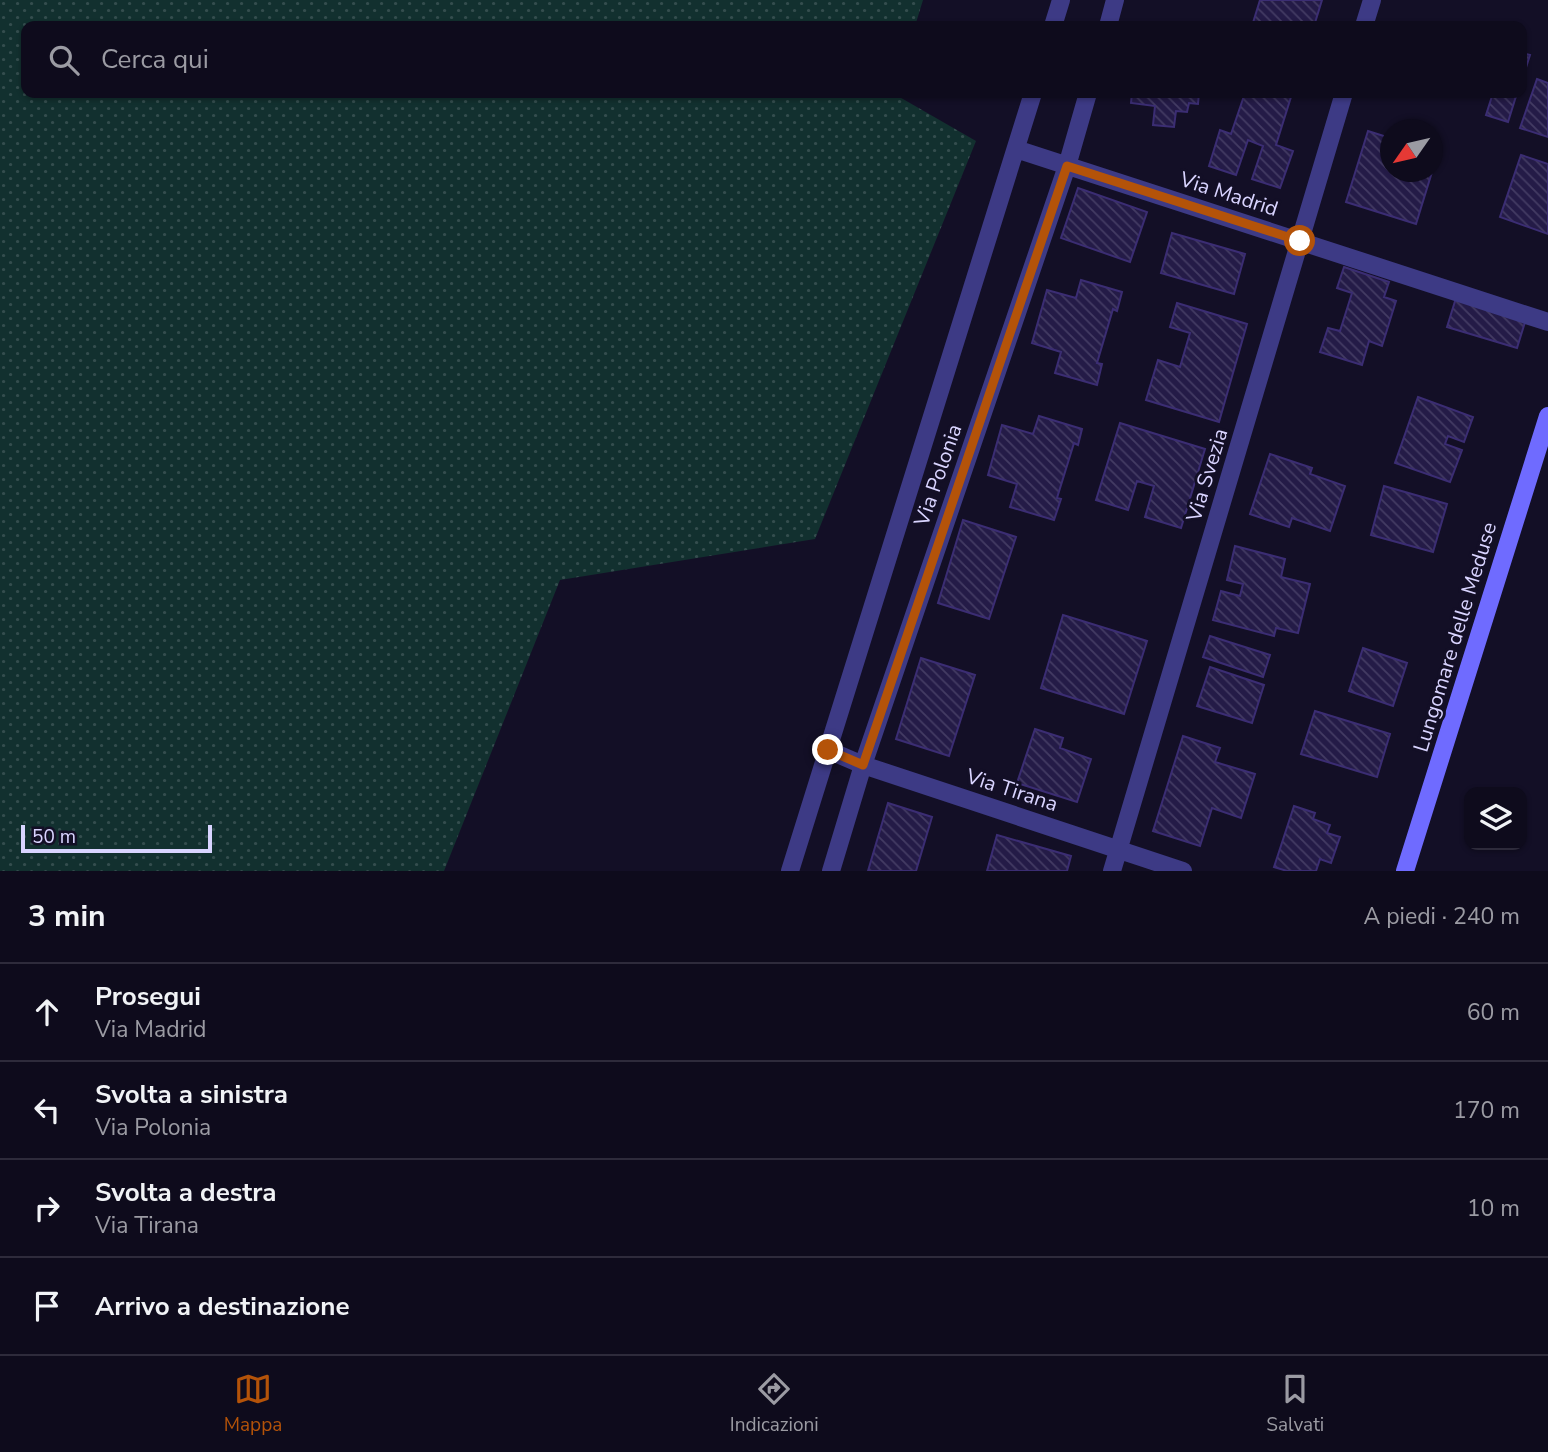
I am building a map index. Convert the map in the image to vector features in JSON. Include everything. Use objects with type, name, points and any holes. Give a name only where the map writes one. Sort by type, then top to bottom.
[{"type":"main road","name":"Lungomare delle Meduse","points":[[1405,871],[1548,416]]},
{"type":"street","points":[[1055,21],[1061,0]]},
{"type":"street","points":[[1109,21],[1115,0]]},
{"type":"street","points":[[1365,21],[1371,0]]},
{"type":"street","name":"Via Polonia","points":[[790,871],[1031,98]]},
{"type":"street","name":"Via Polonia","points":[[831,871],[863,765],[1067,166],[1087,98]]},
{"type":"street","name":"Via Svezia","points":[[1112,871],[1343,98]]},
{"type":"street","name":"Via Madrid","points":[[1016,149],[1548,321]]},
{"type":"street","name":"Via Tirana","points":[[828,750],[863,765],[1183,871]]},
{"type":"green space","points":[[0,0],[923,0],[917,21],[21,21],[21,98],[901,98],[976,141],[815,539],[560,580],[444,871],[0,871]]},
{"type":"building","points":[[1260,0],[1322,0],[1316,21],[1254,21]]},
{"type":"building","points":[[1537,79],[1548,83],[1548,137],[1520,128]]},
{"type":"building","points":[[1132,98],[1199,98],[1198,104],[1189,103],[1187,112],[1176,111],[1174,127],[1153,125],[1155,106],[1131,103]]},
{"type":"building","points":[[1243,98],[1291,98],[1276,145],[1293,151],[1280,188],[1252,179],[1263,146],[1248,140],[1236,175],[1209,166],[1220,130],[1231,134]]},
{"type":"building","points":[[1491,98],[1515,98],[1508,122],[1486,115]]},
{"type":"building","points":[[1368,131],[1380,135],[1380,182],[1429,182],[1416,224],[1346,202]]},
{"type":"building","points":[[1521,155],[1548,164],[1548,234],[1500,217]]},
{"type":"building","points":[[1078,188],[1147,212],[1130,262],[1061,238]]},
{"type":"building","points":[[1172,233],[1245,254],[1234,294],[1161,273]]},
{"type":"building","points":[[1344,267],[1389,282],[1384,297],[1396,301],[1382,346],[1369,341],[1362,365],[1320,352],[1328,328],[1340,331],[1352,293],[1337,288]]},
{"type":"building","points":[[1081,280],[1122,292],[1117,311],[1113,309],[1097,363],[1102,364],[1097,385],[1055,373],[1061,352],[1032,343],[1047,290],[1076,298]]},
{"type":"building","points":[[1456,298],[1526,319],[1517,348],[1447,327]]},
{"type":"building","points":[[1177,303],[1247,324],[1219,422],[1146,400],[1158,360],[1180,367],[1190,333],[1170,327]]},
{"type":"building","points":[[1418,397],[1473,417],[1464,442],[1448,436],[1445,444],[1462,450],[1450,482],[1395,463]]},
{"type":"building","points":[[1039,416],[1082,429],[1078,445],[1074,443],[1057,498],[1061,499],[1054,520],[1010,507],[1017,484],[988,475],[1002,425],[1033,434]]},
{"type":"building","points":[[1120,423],[1205,449],[1181,528],[1145,517],[1154,486],[1137,481],[1128,510],[1096,500]]},
{"type":"building","points":[[1270,454],[1312,468],[1310,474],[1345,486],[1330,531],[1292,518],[1289,527],[1250,514]]},
{"type":"building","points":[[1384,486],[1447,504],[1433,552],[1371,535]]},
{"type":"building","points":[[963,520],[1016,537],[989,619],[938,603]]},
{"type":"building","points":[[1235,546],[1285,559],[1281,577],[1310,584],[1298,633],[1276,628],[1274,636],[1213,620],[1221,591],[1240,596],[1243,584],[1227,580]]},
{"type":"building","points":[[1063,615],[1147,641],[1124,714],[1041,688]]},
{"type":"building","points":[[1210,636],[1270,655],[1263,677],[1203,657]]},
{"type":"building","points":[[1363,648],[1407,663],[1393,706],[1349,691]]},
{"type":"building","points":[[921,658],[975,675],[949,756],[896,739]]},
{"type":"building","points":[[1210,667],[1264,685],[1252,723],[1197,706]]},
{"type":"building","points":[[1315,711],[1390,734],[1377,777],[1301,754]]},
{"type":"building","points":[[1035,729],[1063,738],[1060,748],[1091,759],[1077,802],[1017,783]]},
{"type":"building","points":[[1183,736],[1220,748],[1215,762],[1255,774],[1241,818],[1212,808],[1200,846],[1153,831]]},
{"type":"building","points":[[888,803],[932,817],[916,871],[868,871]]},
{"type":"building","points":[[1294,806],[1315,813],[1313,819],[1330,825],[1327,833],[1340,837],[1331,863],[1320,859],[1316,871],[1287,871],[1274,867]]},
{"type":"building","points":[[997,835],[1071,856],[1067,871],[987,871]]},
{"type":"route","points":[[828,750],[863,765],[1067,166],[1300,241]]}]
